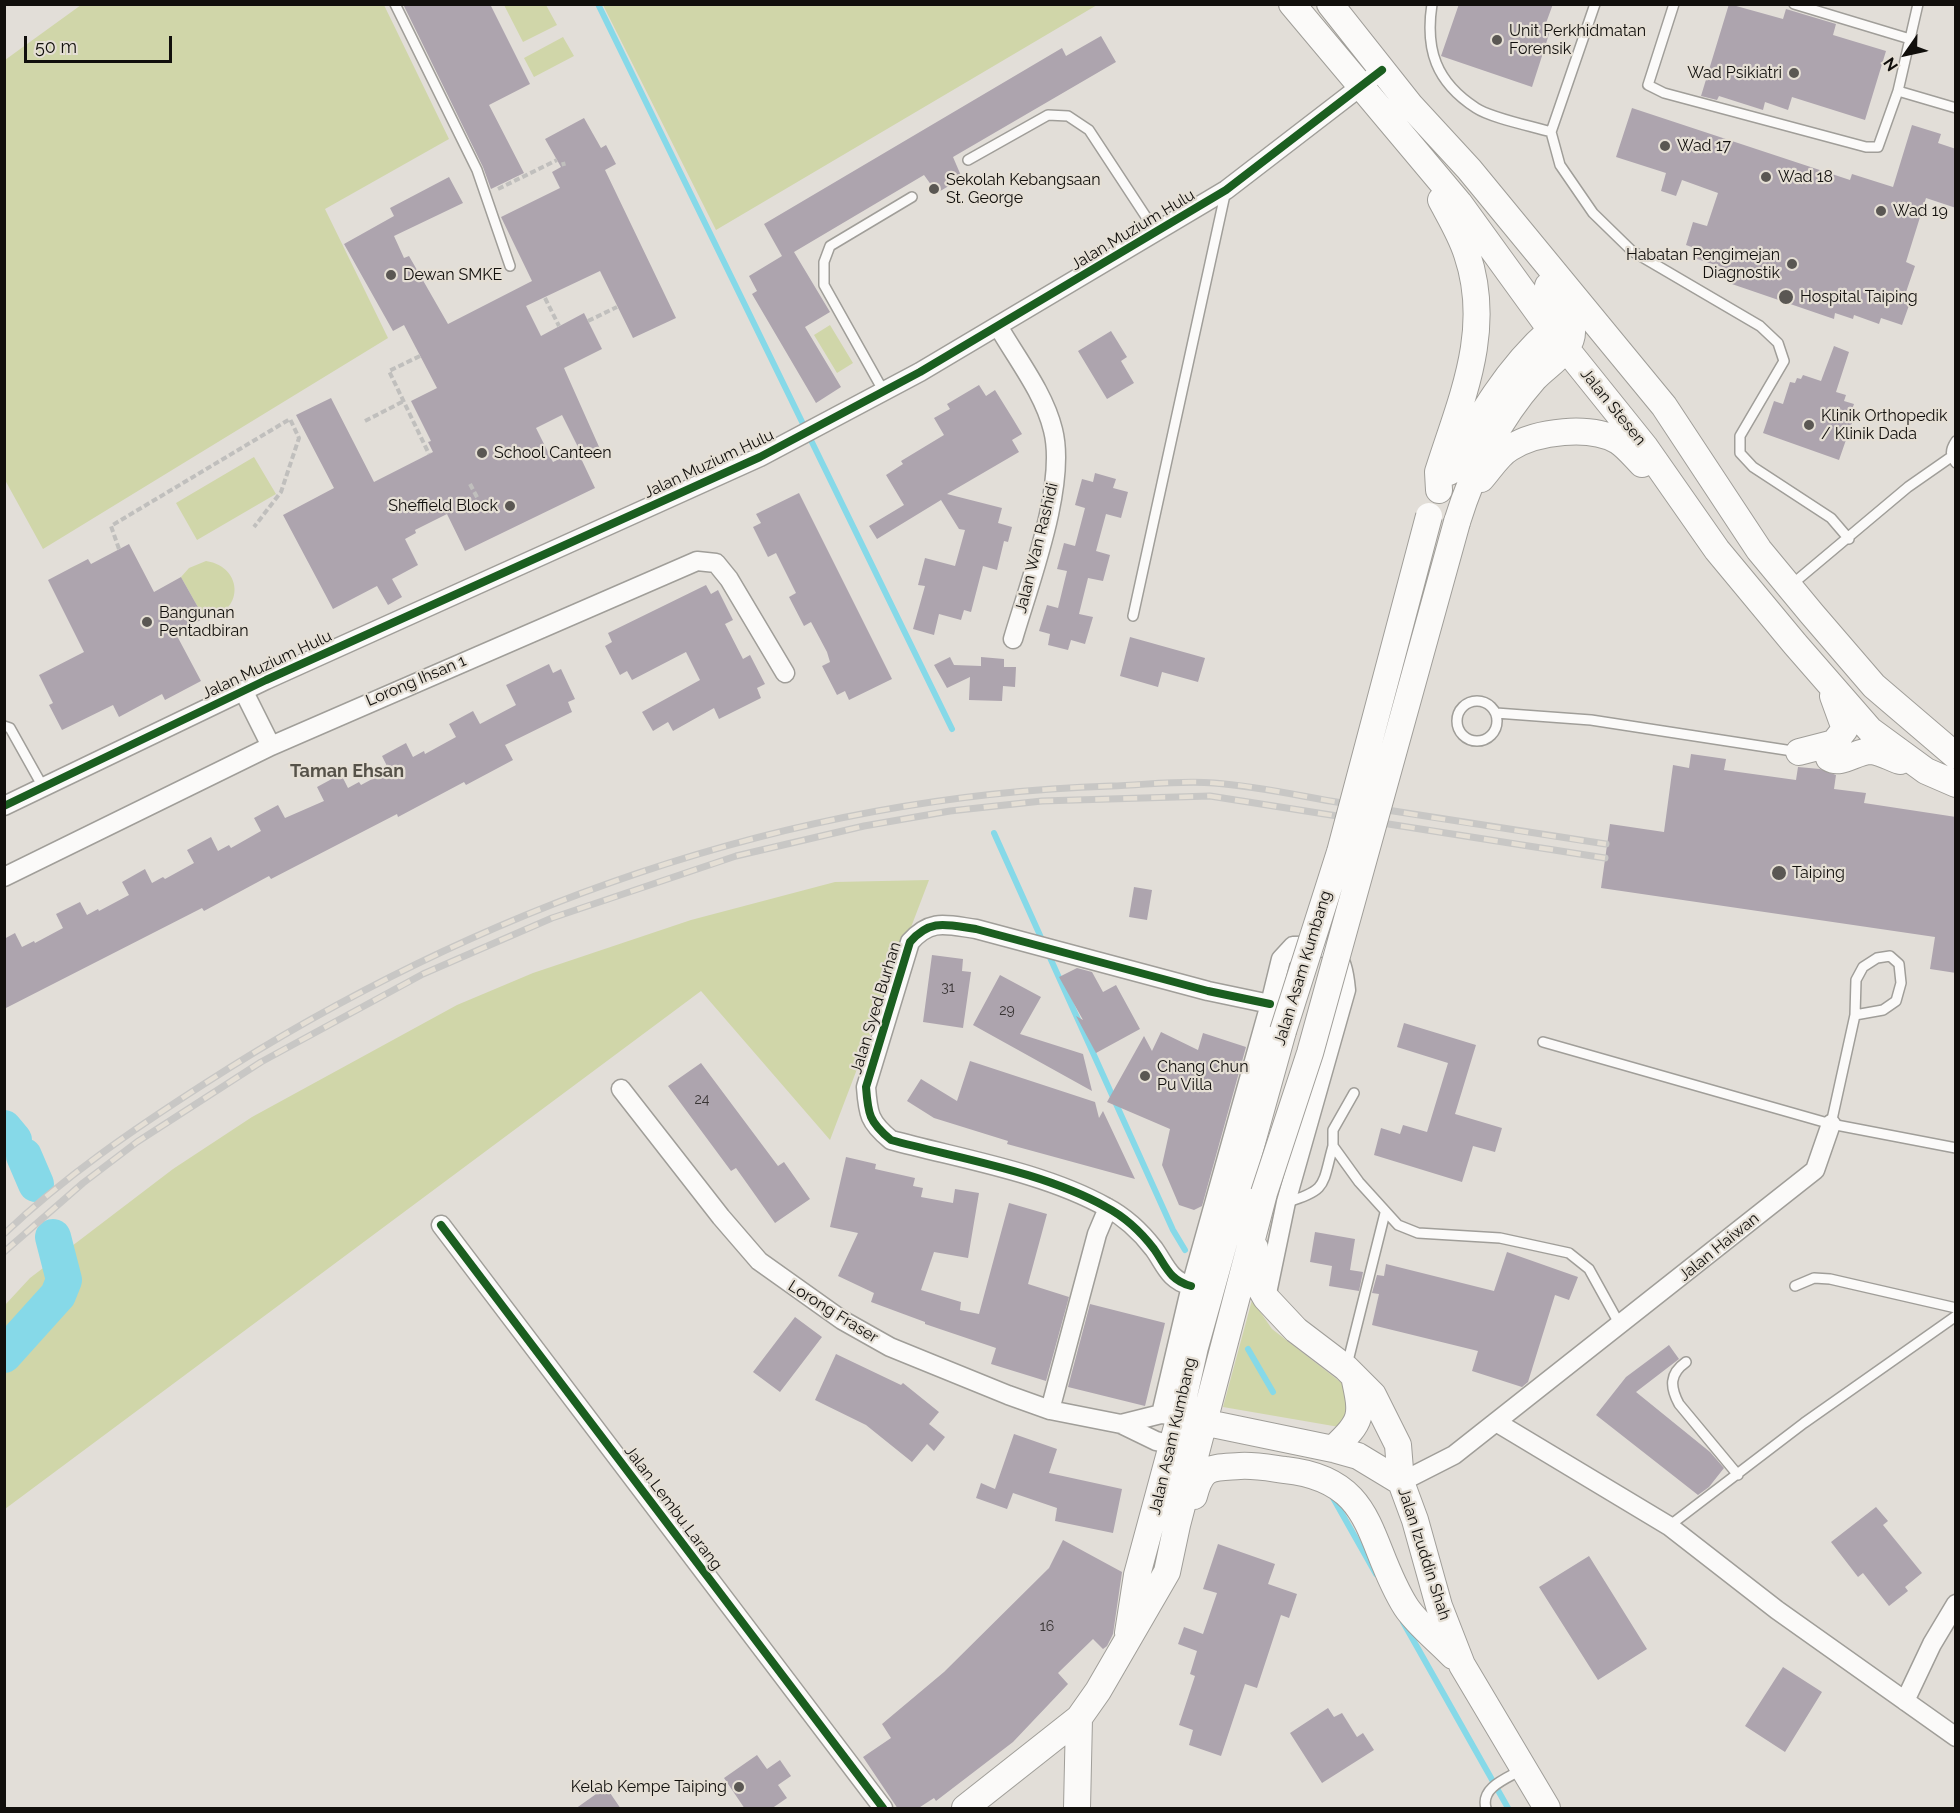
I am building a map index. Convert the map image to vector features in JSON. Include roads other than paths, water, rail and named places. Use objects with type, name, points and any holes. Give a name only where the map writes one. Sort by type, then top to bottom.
[{"type":"main road","name":"Jalan Stesen","points":[[1292,4],[1459,203],[1645,447],[1717,550],[1866,733],[1926,771],[1956,784]]},
{"type":"main road","points":[[1330,4],[1410,105],[1470,188],[1511,234],[1560,304],[1563,337],[1592,343],[1608,358],[1676,449],[1874,686],[1956,756]]},
{"type":"main road","points":[[1410,105],[1469,169],[1664,406],[1759,550]]},
{"type":"main road","points":[[1419,157],[1467,254],[1478,312],[1477,339],[1438,472],[1439,490]]},
{"type":"main road","name":"Jalan Asam Kumbang","points":[[1127,1639],[1137,1575],[1181,1418],[1203,1313],[1283,1031],[1340,852],[1429,516],[1439,490],[1505,378],[1533,345],[1563,337]]},
{"type":"main road","name":"Jalan Asam Kumbang","points":[[1181,1418],[1228,1328],[1243,1266],[1254,1233],[1275,1198],[1316,1030],[1465,496],[1488,444],[1563,337]]},
{"type":"main road","points":[[1465,496],[1508,448],[1526,440],[1559,432],[1603,435],[1620,442],[1628,450],[1717,550]]},
{"type":"main road","points":[[1812,614],[1825,639],[1869,702],[1866,733],[1896,733],[1956,761]]},
{"type":"main road","points":[[1795,644],[1835,700],[1845,729],[1834,743],[1799,752]]},
{"type":"main road","points":[[1839,752],[1840,761],[1860,752],[1873,751],[1926,771]]},
{"type":"main road","points":[[1254,1233],[1258,1284],[1266,1298],[1296,1330],[1350,1372],[1373,1395],[1398,1445],[1401,1482]]},
{"type":"main road","points":[[1333,1449],[1357,1425],[1360,1407],[1350,1372]]},
{"type":"main road","name":"Jalan Asam Kumbang","points":[[965,1809],[1079,1718],[1144,1615],[1167,1572],[1197,1450],[1181,1418]]},
{"type":"main road","name":"Jalan Izuddin Shah","points":[[1181,1418],[1358,1456],[1401,1482],[1415,1520],[1439,1606],[1462,1665],[1514,1774],[1547,1809]]},
{"type":"main road","points":[[1177,1525],[1186,1520],[1198,1478],[1206,1470],[1245,1465],[1308,1473],[1333,1483],[1353,1498],[1360,1508],[1407,1607],[1462,1665]]},
{"type":"main road","points":[[1077,1809],[1079,1718]]},
{"type":"street","name":"Jalan Muzium Hulu","points":[[4,806],[243,690],[820,427],[998,326],[1226,190],[1382,70]]},
{"type":"street","name":"Jalan Wan Rashidi","points":[[998,326],[1047,409],[1054,432],[1057,457],[1052,496],[1039,552],[1013,639]]},
{"type":"street","name":"Lorong Ihsan 1","points":[[4,877],[271,746],[697,561],[716,563],[729,579],[785,673]]},
{"type":"street","points":[[243,690],[271,746]]},
{"type":"street","name":"Jalan Syed Burhan","points":[[1191,1286],[1179,1283],[1169,1275],[1154,1250],[1134,1226],[1108,1208],[1067,1187],[891,1140],[875,1127],[867,1112],[866,1087],[910,942],[922,928],[943,925],[1008,938],[1056,952],[1270,1004]]},
{"type":"street","points":[[1181,1418],[1191,1286],[1281,958],[1293,946],[1319,945],[1333,951],[1344,965],[1346,990],[1275,1198],[1266,1298]]},
{"type":"street","name":"Lorong Fraser","points":[[621,1089],[721,1217],[759,1261],[802,1294],[890,1347],[945,1371],[1050,1410],[1121,1424],[1156,1441],[1197,1450]]},
{"type":"street","name":"Jalan Haiwan","points":[[1401,1482],[1454,1455],[1815,1170],[1831,1124]]},
{"type":"street","points":[[1050,1410],[1097,1234],[1108,1208]]},
{"type":"street","name":"Jalan Lembu Larang","points":[[441,1225],[883,1809]]},
{"type":"street","name":"Lorong Fraser","points":[[1121,1424],[1181,1418]]},
{"type":"street","points":[[1496,1422],[1669,1526],[1777,1610],[1956,1737]]},
{"type":"street","points":[[1905,1701],[1932,1644],[1956,1604]]},
{"type":"lane","points":[[395,4],[477,170],[510,266]]},
{"type":"lane","points":[[1432,4],[1428,29],[1433,60],[1448,84],[1477,109],[1551,132]]},
{"type":"lane","points":[[1595,4],[1551,132],[1560,165],[1593,213],[1632,251],[1760,326],[1778,343],[1784,361],[1740,436],[1740,453],[1753,467],[1831,518],[1849,539]]},
{"type":"lane","points":[[1674,4],[1648,85],[1664,93],[1866,147],[1878,147],[1898,91],[1918,4]]},
{"type":"lane","points":[[1794,4],[1910,39]]},
{"type":"lane","points":[[1898,91],[1956,108]]},
{"type":"lane","points":[[968,160],[1048,115],[1068,116],[1089,130],[1156,232]]},
{"type":"lane","points":[[1133,616],[1226,190]]},
{"type":"lane","points":[[884,392],[824,285],[824,262],[830,246],[912,197]]},
{"type":"lane","points":[[1790,586],[1849,539],[1908,487],[1953,460],[1951,448],[1956,441]]},
{"type":"lane","points":[[1496,713],[1497,726],[1490,738],[1483,741],[1470,740],[1460,730],[1459,712],[1468,703],[1487,704],[1496,713],[1591,720],[1799,752],[1839,752]]},
{"type":"lane","points":[[4,726],[10,728],[43,787]]},
{"type":"lane","name":"Jalan Haiwan","points":[[1831,1124],[1855,1015],[1856,980],[1863,967],[1877,958],[1890,956],[1899,964],[1901,983],[1896,1001],[1883,1010],[1855,1015]]},
{"type":"lane","points":[[1543,1042],[1831,1124],[1956,1148]]},
{"type":"lane","points":[[1275,1198],[1313,1195],[1322,1184],[1333,1146],[1333,1130],[1354,1093]]},
{"type":"lane","points":[[1333,1146],[1385,1213],[1398,1225],[1418,1233],[1500,1238],[1569,1253],[1589,1269],[1620,1325]]},
{"type":"lane","points":[[1350,1372],[1385,1213]]},
{"type":"lane","points":[[1796,1286],[1814,1278],[1830,1279],[1956,1308]]},
{"type":"lane","points":[[1669,1526],[1804,1423],[1956,1316]]},
{"type":"lane","points":[[1686,1362],[1677,1368],[1672,1379],[1672,1391],[1679,1404],[1738,1474]]},
{"type":"lane","points":[[1486,1809],[1484,1802],[1489,1790],[1514,1774]]},
{"type":"waterway","points":[[598,4],[952,729]]},
{"type":"waterway","points":[[994,833],[1043,942]]},
{"type":"waterway","points":[[1047,951],[1173,1230],[1185,1250]]},
{"type":"waterway","points":[[4,1128],[14,1140]]},
{"type":"waterway","points":[[24,1156],[36,1184]]},
{"type":"waterway","points":[[4,1355],[58,1295],[64,1280],[53,1237]]},
{"type":"waterway","points":[[1248,1349],[1273,1392]]},
{"type":"waterway","points":[[1332,1496],[1376,1574]]},
{"type":"waterway","points":[[1403,1622],[1508,1808]]},
{"type":"railway","points":[[4,1234],[51,1192],[126,1136],[204,1084],[308,1021],[415,965],[525,915],[638,873],[754,839],[871,812],[990,794],[1189,782],[1246,786],[1606,844]]},
{"type":"railway","points":[[4,1252],[83,1183],[137,1142],[261,1062],[423,974],[552,918],[736,856],[864,826],[950,811],[1042,801],[1210,796],[1605,858]]},
{"type":"place","name":"Unit Perkhidmatan Forensik","points":[[1497,40]]},
{"type":"place","name":"Wad Psikiatri","points":[[1794,73]]},
{"type":"place","name":"Wad 17","points":[[1665,146]]},
{"type":"place","name":"Wad 18","points":[[1766,177]]},
{"type":"place","name":"Sekolah Kebangsaan St. George","points":[[934,189]]},
{"type":"place","name":"Wad 19","points":[[1881,211]]},
{"type":"place","name":"Habatan Pengimejan Diagnostik","points":[[1792,264]]},
{"type":"place","name":"Dewan SMKE","points":[[391,275]]},
{"type":"place","name":"Hospital Taiping","points":[[1786,297]]},
{"type":"place","name":"Klinik Orthopedik / Klinik Dada","points":[[1809,425]]},
{"type":"place","name":"School Canteen","points":[[482,453]]},
{"type":"place","name":"Sheffield Block","points":[[510,506]]},
{"type":"place","name":"Bangunan Pentadbiran","points":[[147,622]]},
{"type":"place","name":"Taiping","points":[[1779,873]]},
{"type":"place","name":"Chang Chun Pu Villa","points":[[1145,1076]]},
{"type":"place","name":"Kelab Kempe Taiping","points":[[739,1787]]},
{"type":"district","name":"Taman Ehsan","points":[[347,772]]}]
